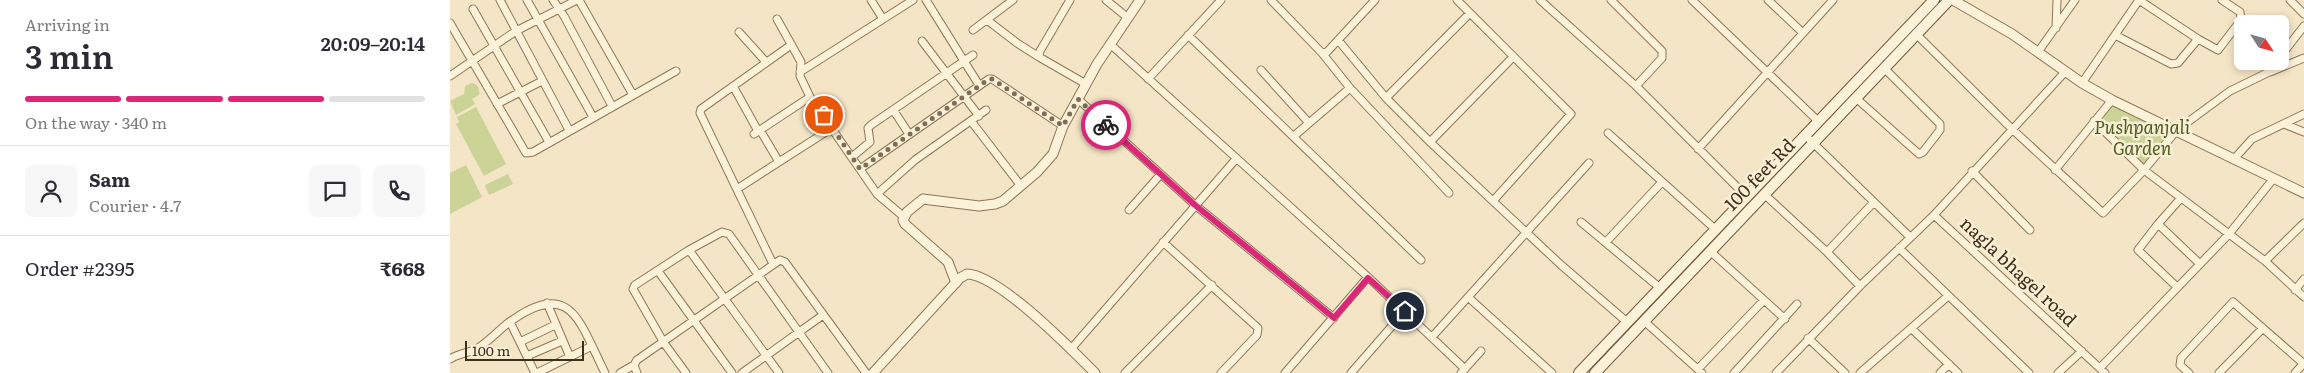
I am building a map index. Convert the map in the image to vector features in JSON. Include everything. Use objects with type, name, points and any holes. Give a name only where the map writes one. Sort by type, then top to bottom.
[{"type":"main road","points":[[1579,373],[1934,0]]},
{"type":"main road","name":"100 feet Rd","points":[[1601,371],[1644,321],[1710,251],[1857,99],[1916,34],[1951,0]]},
{"type":"street","points":[[500,0],[569,130]]},
{"type":"street","points":[[527,0],[593,117]]},
{"type":"street","points":[[553,0],[612,106]]},
{"type":"street","points":[[450,76],[516,32],[578,0],[633,95]]},
{"type":"street","points":[[800,72],[912,0]]},
{"type":"street","points":[[926,0],[979,85]]},
{"type":"street","points":[[973,30],[1012,0]]},
{"type":"street","points":[[1039,57],[1040,51],[1070,0]]},
{"type":"street","points":[[1106,0],[1128,18]]},
{"type":"street","points":[[904,217],[910,209],[923,199],[989,206],[1002,201],[1021,186],[1054,154],[1063,126],[1086,84],[1140,0]]},
{"type":"street","points":[[1148,79],[1221,0]]},
{"type":"street","points":[[1271,0],[1322,53],[1350,88],[1449,193]]},
{"type":"street","points":[[1322,53],[1327,52],[1374,0]]},
{"type":"street","points":[[1457,0],[1571,114],[1493,201]]},
{"type":"street","points":[[1540,0],[1636,86],[1746,196]]},
{"type":"street","points":[[1611,0],[1662,51],[1662,58],[1636,86]]},
{"type":"street","points":[[1692,0],[1818,121]]},
{"type":"street","points":[[1768,0],[1803,33]]},
{"type":"street","points":[[1698,149],[1833,0]]},
{"type":"street","points":[[1951,0],[2012,34],[2065,72],[2112,100],[2304,193]]},
{"type":"street","points":[[2056,0],[2056,28]]},
{"type":"street","points":[[2038,52],[2075,0]]},
{"type":"street","points":[[2082,83],[2139,0],[2218,50],[2241,20],[2240,12],[2222,0]]},
{"type":"street","points":[[2290,0],[2304,14]]},
{"type":"street","points":[[874,1],[883,19]]},
{"type":"street","points":[[473,9],[549,142]]},
{"type":"street","points":[[1386,98],[1469,14]]},
{"type":"street","points":[[777,19],[790,45],[802,62],[801,80],[810,97],[877,194],[904,217],[905,224],[948,262],[956,283]]},
{"type":"street","points":[[988,20],[1017,43],[1086,84]]},
{"type":"street","points":[[450,23],[452,33],[472,62],[526,153],[533,152],[676,71]]},
{"type":"street","points":[[2289,45],[2304,26]]},
{"type":"street","points":[[739,32],[766,62]]},
{"type":"street","points":[[1916,34],[2012,129],[2103,213],[2144,170],[2177,130],[2230,91],[2304,58]]},
{"type":"street","points":[[1188,35],[1421,260]]},
{"type":"street","points":[[2115,35],[2171,64],[2178,63],[2198,39]]},
{"type":"street","points":[[1338,40],[1386,98],[1430,142],[1560,264],[1627,322]]},
{"type":"street","points":[[922,41],[979,116]]},
{"type":"street","points":[[1110,44],[1405,311],[1463,371],[1481,351]]},
{"type":"street","points":[[774,264],[700,114],[701,109],[790,45]]},
{"type":"street","points":[[852,157],[870,142],[868,130],[871,126],[973,55]]},
{"type":"street","points":[[1430,142],[1513,57]]},
{"type":"street","points":[[1857,99],[1919,154],[1923,152],[1940,130],[1940,124],[1884,68]]},
{"type":"street","points":[[1260,70],[1309,123]]},
{"type":"street","points":[[1776,373],[1860,286],[1934,215],[1972,171],[2065,72]]},
{"type":"street","points":[[860,169],[986,80],[992,79],[1063,126]]},
{"type":"street","points":[[497,104],[542,81]]},
{"type":"street","points":[[733,86],[757,132],[780,162]]},
{"type":"street","points":[[1294,136],[1350,88]]},
{"type":"street","points":[[757,132],[810,97]]},
{"type":"street","points":[[1078,99],[1195,205],[1334,318]]},
{"type":"street","points":[[2055,170],[2112,100]]},
{"type":"street","points":[[877,194],[915,160],[986,110]]},
{"type":"street","points":[[894,111],[909,134]]},
{"type":"street","points":[[2234,159],[2252,139],[2304,114]]},
{"type":"street","points":[[970,121],[1021,186]]},
{"type":"street","points":[[2094,121],[2144,170],[2265,261],[2304,298]]},
{"type":"street","points":[[2284,124],[2304,132]]},
{"type":"street","points":[[737,189],[832,128]]},
{"type":"street","points":[[1608,133],[1661,183],[1715,229]]},
{"type":"street","points":[[1805,134],[1910,237]]},
{"type":"street","points":[[1071,349],[1236,159]]},
{"type":"street","points":[[1432,337],[1589,163]]},
{"type":"street","points":[[1972,171],[2030,230]]},
{"type":"street","points":[[1129,210],[1161,174]]},
{"type":"street","points":[[2102,370],[2177,287],[2229,234],[2274,178]]},
{"type":"street","points":[[1606,242],[1661,183]]},
{"type":"street","points":[[1764,194],[1827,252],[1860,286]]},
{"type":"street","points":[[2177,287],[2138,250],[2181,198]]},
{"type":"street","points":[[1827,252],[1874,202]]},
{"type":"street","name":"nagla bhagel road","points":[[1934,215],[2102,370]]},
{"type":"street","points":[[1581,222],[1660,288]]},
{"type":"street","points":[[2265,261],[2304,223]]},
{"type":"street","points":[[2158,224],[2200,264]]},
{"type":"street","points":[[686,373],[664,343],[633,289],[690,250],[722,232],[728,233],[828,373]]},
{"type":"street","points":[[1163,242],[1258,328],[1257,335],[1221,373]]},
{"type":"street","points":[[1899,248],[2029,373]]},
{"type":"street","points":[[690,250],[779,373]]},
{"type":"street","points":[[1710,251],[1785,319]]},
{"type":"street","points":[[620,373],[634,365],[637,360],[664,343],[780,260],[785,262],[866,373]]},
{"type":"street","points":[[658,271],[732,373]]},
{"type":"street","points":[[873,373],[956,283],[967,274],[987,280],[1034,315],[1095,373]]},
{"type":"street","points":[[1285,373],[1368,278]]},
{"type":"street","points":[[2295,290],[2304,279]]},
{"type":"street","points":[[1125,373],[1212,285]]},
{"type":"street","points":[[1860,373],[1948,296]]},
{"type":"street","points":[[1468,297],[1552,373]]},
{"type":"street","points":[[1644,321],[1700,371],[1764,300]]},
{"type":"street","points":[[2190,373],[2180,365],[2181,358],[2231,302],[2235,303],[2304,364],[2295,373]]},
{"type":"street","points":[[547,303],[570,357]]},
{"type":"street","points":[[450,358],[478,348],[510,322],[547,303],[561,304],[571,312],[606,373]]},
{"type":"street","points":[[1734,373],[1797,304]]},
{"type":"street","points":[[1353,372],[1405,311]]},
{"type":"street","points":[[742,373],[823,315]]},
{"type":"street","points":[[510,322],[536,373],[592,346]]},
{"type":"street","points":[[520,342],[555,325]]},
{"type":"street","points":[[2219,373],[2263,328]]},
{"type":"street","points":[[1912,329],[1958,373]]},
{"type":"street","points":[[1808,338],[1845,373]]},
{"type":"street","points":[[527,356],[562,341]]},
{"type":"street","points":[[2063,371],[2082,350]]},
{"type":"street","points":[[1940,373],[1949,364]]},
{"type":"street","points":[[634,365],[637,373]]},
{"type":"green space","points":[[472,83],[478,87],[479,91],[479,95],[472,99],[475,104],[456,115],[450,101],[464,94],[465,86]]},
{"type":"green space","name":"Pushpanjali Garden","points":[[2112,100],[2177,130],[2144,170],[2094,121]]},
{"type":"green space","points":[[476,107],[506,164],[484,176],[456,124],[459,122],[457,117]]},
{"type":"green space","points":[[466,165],[482,197],[450,214],[450,173]]},
{"type":"green space","points":[[508,174],[513,184],[489,195],[485,185]]},
{"type":"way so far","points":[[824,115],[860,169],[958,98],[989,79],[992,79],[1063,126],[1078,99],[1106,125]]},
{"type":"route","points":[[1106,125],[1195,205],[1334,318],[1368,278],[1405,311]]}]
